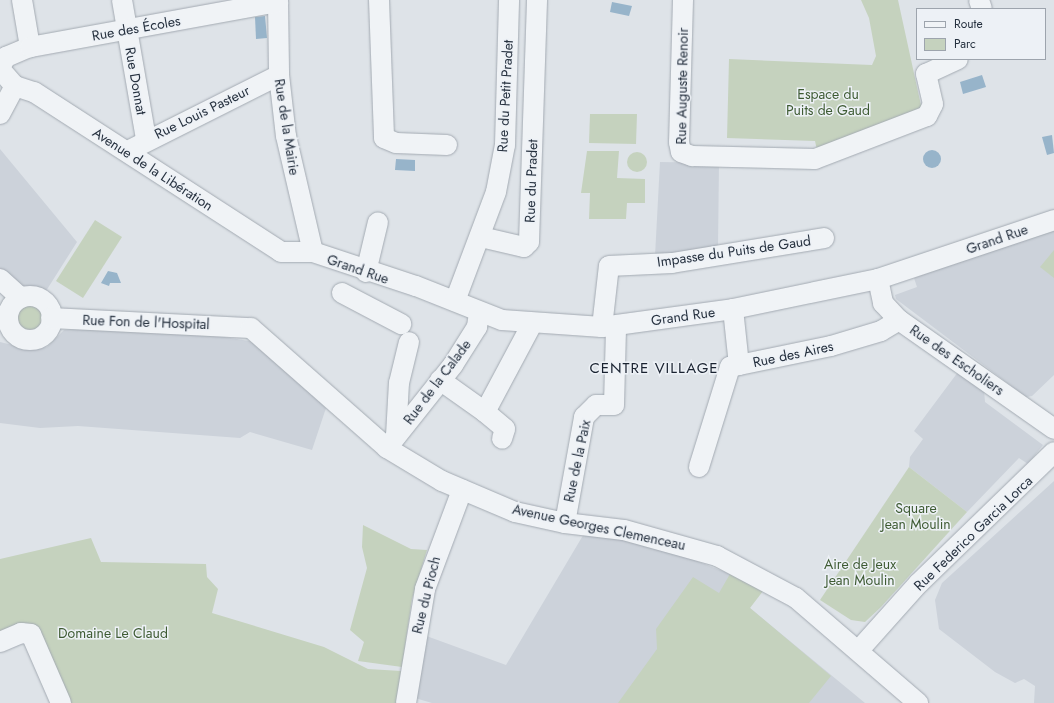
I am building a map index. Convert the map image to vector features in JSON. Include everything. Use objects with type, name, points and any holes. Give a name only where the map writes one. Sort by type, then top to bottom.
[{"type":"street","points":[[22,0],[30,47]]},
{"type":"street","name":"Rue Donnat","points":[[122,0],[146,139]]},
{"type":"street","points":[[379,0],[384,138],[396,143],[447,145]]},
{"type":"street","name":"Rue du Petit Pradet","points":[[481,238],[496,192],[505,145],[509,0]]},
{"type":"street","name":"Rue du Pradet","points":[[481,238],[524,247],[529,242],[537,0]]},
{"type":"street","name":"Rue Auguste Renoir","points":[[683,0],[679,142],[681,152],[692,156],[815,159],[927,116],[933,110],[925,78],[931,70],[956,60]]},
{"type":"street","name":"Rue des Écoles","points":[[0,68],[6,57],[30,47],[127,30],[211,7],[278,1]]},
{"type":"street","name":"Rue de la Mairie","points":[[278,1],[279,75],[286,136],[313,252]]},
{"type":"street","points":[[0,68],[15,86],[0,114]]},
{"type":"street","name":"Rue Louis Pasteur","points":[[128,151],[146,139],[279,75]]},
{"type":"street","name":"Avenue de la Libération","points":[[15,86],[34,92],[128,151],[281,252],[313,252]]},
{"type":"street","name":"Grand Rue","points":[[313,252],[366,272],[455,301],[479,312],[502,320],[532,324],[609,326],[733,309],[878,279],[1054,220]]},
{"type":"street","points":[[366,272],[378,222]]},
{"type":"street","points":[[455,301],[481,238]]},
{"type":"street","name":"Impasse du Puits de Gaud","points":[[609,326],[609,266],[672,263],[824,238]]},
{"type":"street","points":[[0,279],[10,308],[8,334],[26,339],[38,338],[48,330],[51,318],[44,301],[32,296],[10,308]]},
{"type":"street","name":"Rue des Escholiers","points":[[878,279],[883,303],[899,320],[1054,429]]},
{"type":"street","points":[[342,293],[401,324]]},
{"type":"street","name":"Rue des Aires","points":[[733,309],[738,365],[831,346],[881,331],[899,320]]},
{"type":"street","name":"Rue de la Calade","points":[[387,441],[440,380],[477,328],[479,312]]},
{"type":"street","name":"Rue Fon de l'Hospital","points":[[51,318],[240,326]]},
{"type":"street","points":[[485,412],[532,324]]},
{"type":"street","name":"Avenue Georges Clemenceau","points":[[240,326],[263,336],[387,441],[462,490],[515,512],[565,523],[624,530],[717,556],[790,595],[860,650],[918,703]]},
{"type":"street","name":"Rue de la Paix","points":[[565,523],[584,417],[596,405],[614,405],[609,326]]},
{"type":"street","points":[[387,441],[409,342]]},
{"type":"street","points":[[699,467],[730,367],[738,365]]},
{"type":"street","points":[[440,380],[485,412],[505,429],[502,439]]},
{"type":"street","name":"Rue Federico Garcia Lorca","points":[[860,650],[919,583],[1054,452]]},
{"type":"street","name":"Rue du Pioch","points":[[406,703],[425,589],[462,490]]},
{"type":"street","points":[[0,642],[21,633],[31,634],[61,703]]},
{"type":"shaded area","points":[[0,149],[77,242],[46,291],[31,286],[19,289],[0,268]]},
{"type":"shaded area","points":[[660,162],[719,163],[718,247],[655,256]]},
{"type":"shaded area","points":[[1054,228],[1054,375],[1032,396],[1026,397],[896,299],[895,295],[917,287],[914,278]]},
{"type":"shaded area","points":[[75,329],[212,335],[255,342],[326,408],[312,450],[250,432],[240,438],[78,426],[40,428],[0,423],[0,342],[33,350],[47,347],[64,330]]},
{"type":"shaded area","points":[[958,372],[984,390],[985,402],[1043,445],[1028,464],[1019,458],[967,512],[909,467],[910,457],[923,439],[914,431]]},
{"type":"shaded area","points":[[1054,481],[1054,703],[1034,703],[1035,686],[1024,679],[1015,683],[995,672],[939,629],[935,600],[942,583]]},
{"type":"shaded area","points":[[585,532],[635,537],[730,574],[750,608],[865,703],[432,703],[415,698],[421,634],[506,665]]},
{"type":"green space","name":"Espace du Puits de Gaud","points":[[861,0],[898,0],[922,110],[817,150],[815,141],[727,138],[729,59],[872,65],[876,56],[869,18]]},
{"type":"green space","points":[[590,114],[637,114],[636,144],[589,143]]},
{"type":"green space","points":[[587,151],[619,151],[617,178],[645,179],[645,203],[627,203],[626,219],[589,219],[590,193],[581,193]]},
{"type":"green space","points":[[637,152],[644,155],[647,162],[644,169],[637,172],[630,169],[627,162],[630,155]]},
{"type":"green space","points":[[95,220],[122,237],[83,298],[56,281]]},
{"type":"green space","points":[[1054,250],[1054,278],[1040,267]]},
{"type":"green space","points":[[30,306],[39,309],[42,318],[39,327],[30,330],[21,327],[18,318],[21,309]]},
{"type":"green space","name":"Square Jean Moulin","points":[[909,467],[967,512],[881,607],[865,622],[851,620],[820,600]]},
{"type":"green space","points":[[363,525],[411,549],[427,550],[412,599],[402,667],[358,661],[364,642],[350,630],[367,568],[362,547]]},
{"type":"green space","name":"Domaine Le Claud","points":[[91,538],[101,562],[206,564],[207,577],[218,589],[212,613],[324,647],[368,669],[401,671],[398,703],[66,703],[39,638],[0,631],[0,559]]},
{"type":"green space","points":[[730,574],[766,587],[750,608],[831,676],[809,703],[618,703],[657,649],[656,629],[693,577],[719,593]]},
{"type":"water","points":[[612,2],[632,6],[629,16],[610,12]]},
{"type":"water","points":[[265,16],[267,38],[256,39],[255,17]]},
{"type":"water","points":[[982,75],[986,87],[963,94],[960,82]]},
{"type":"water","points":[[1052,135],[1054,153],[1047,155],[1042,137]]},
{"type":"water","points":[[932,150],[938,153],[941,159],[938,165],[932,168],[926,165],[923,159],[926,153]]},
{"type":"water","points":[[396,159],[415,160],[415,171],[395,170]]},
{"type":"water","points":[[108,271],[117,273],[121,283],[110,283],[109,286],[101,283]]},
{"type":"district","name":"CENTRE VILLAGE","points":[[654,369]]},
{"type":"park label","name":"Aire de Jeux Jean Moulin","points":[[860,572]]}]
